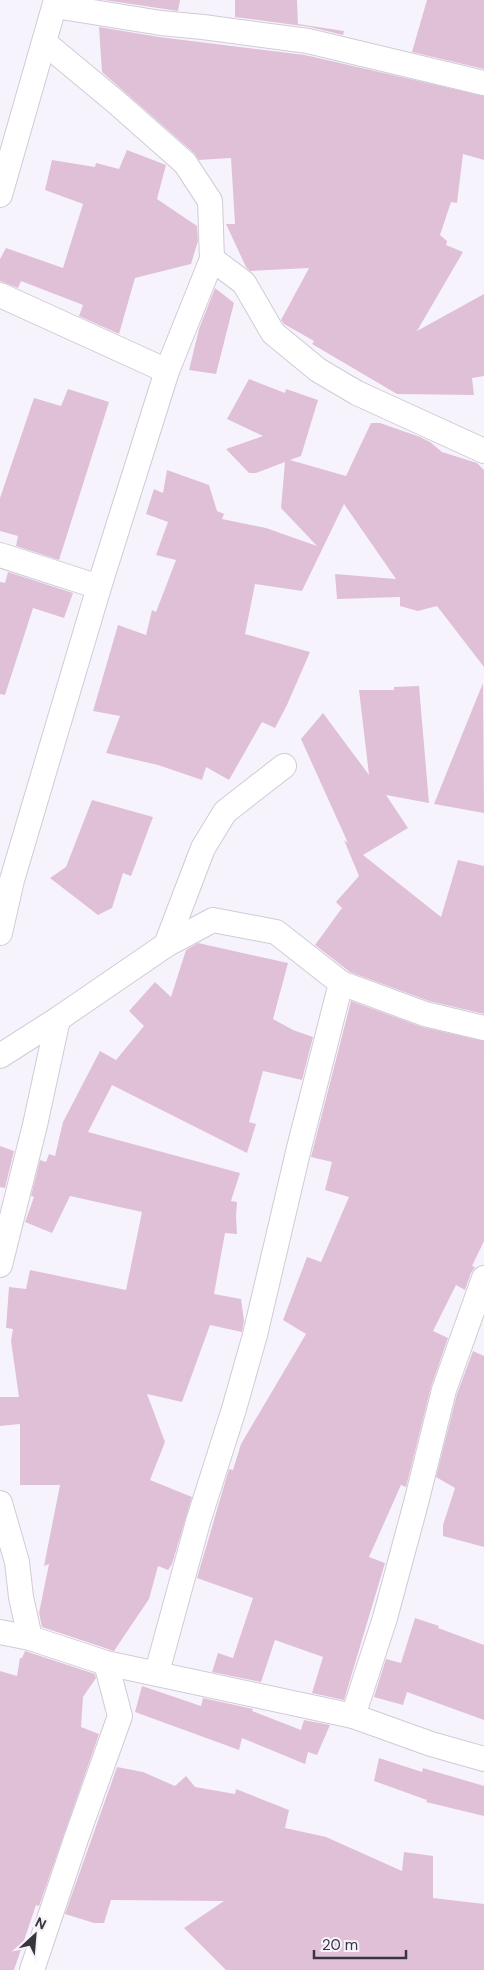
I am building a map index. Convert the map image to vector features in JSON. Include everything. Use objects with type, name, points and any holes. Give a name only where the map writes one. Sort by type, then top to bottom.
[{"type":"street","points":[[0,195],[55,3],[161,23],[308,42],[484,83]]},
{"type":"street","points":[[0,933],[12,880],[98,587],[167,371],[212,259],[210,201],[185,163],[45,43]]},
{"type":"street","points":[[212,259],[244,283],[273,333],[318,370],[357,394],[484,451]]},
{"type":"street","points":[[0,295],[167,371]]},
{"type":"street","points":[[0,555],[98,587]]},
{"type":"street","points":[[166,945],[203,848],[225,812],[284,766]]},
{"type":"street","points":[[0,1056],[166,945],[213,920],[276,932],[341,982],[425,1014],[484,1028]]},
{"type":"street","points":[[157,1672],[198,1522],[255,1335],[299,1148],[341,982]]},
{"type":"street","points":[[0,1266],[35,1125],[58,1019]]},
{"type":"street","points":[[353,1716],[385,1618],[444,1390],[484,1278]]},
{"type":"street","points":[[0,1503],[17,1562],[21,1597],[30,1638]]},
{"type":"street","points":[[1,1636],[30,1638],[106,1663],[157,1672],[353,1716],[431,1744],[484,1759]]},
{"type":"street","points":[[32,1970],[120,1716],[106,1663]]},
{"type":"building","points":[[104,0],[180,0],[178,11]]},
{"type":"building","points":[[235,0],[297,0],[298,24],[344,31],[343,35],[310,27],[235,17]]},
{"type":"building","points":[[427,0],[484,0],[484,69],[412,52]]},
{"type":"building","points":[[99,27],[159,37],[305,55],[484,96],[484,160],[463,154],[457,203],[451,202],[440,235],[447,241],[446,245],[463,252],[417,331],[484,294],[484,376],[472,378],[474,395],[397,394],[312,344],[314,341],[284,324],[281,320],[309,268],[250,271],[246,267],[226,224],[235,224],[231,158],[199,160],[194,153],[102,72]]},
{"type":"building","points":[[127,150],[166,165],[157,199],[197,226],[198,241],[191,264],[135,278],[119,334],[79,316],[83,305],[21,281],[18,288],[0,281],[0,259],[6,248],[63,268],[83,204],[45,190],[52,160],[95,167],[96,163],[119,169]]},
{"type":"building","points":[[215,288],[234,303],[216,374],[189,370],[199,329]]},
{"type":"building","points":[[249,379],[285,393],[286,389],[318,400],[301,456],[290,460],[346,476],[371,423],[380,423],[420,437],[430,442],[442,452],[477,463],[484,470],[484,667],[437,606],[418,611],[400,606],[400,597],[337,599],[335,574],[396,579],[344,504],[302,591],[255,584],[245,634],[310,652],[275,728],[262,722],[229,780],[206,767],[202,780],[158,765],[106,753],[120,716],[93,711],[118,625],[146,635],[152,610],[156,612],[176,560],[156,555],[168,522],[146,514],[154,489],[163,493],[167,470],[209,485],[217,511],[224,514],[222,519],[266,528],[317,546],[281,508],[285,462],[256,473],[249,473],[226,449],[263,436],[227,419]]},
{"type":"building","points":[[68,389],[109,402],[59,560],[16,546],[18,536],[0,531],[0,498],[34,398],[61,406]]},
{"type":"building","points":[[8,572],[73,593],[64,618],[33,608],[5,695],[0,694],[0,582],[5,583]]},
{"type":"building","points":[[483,683],[484,813],[434,804]]},
{"type":"building","points":[[419,686],[429,803],[386,795],[408,828],[363,855],[441,917],[458,860],[484,866],[484,1014],[429,1001],[350,972],[315,945],[342,908],[336,902],[359,876],[344,840],[348,843],[301,739],[323,713],[369,775],[359,690],[394,690],[394,687]]},
{"type":"building","points":[[92,800],[153,817],[131,876],[123,873],[112,908],[98,915],[50,878],[66,867]]},
{"type":"building","points":[[198,943],[288,963],[273,1019],[293,1030],[313,1037],[302,1080],[263,1071],[249,1122],[256,1124],[247,1153],[112,1085],[88,1132],[240,1173],[231,1201],[237,1202],[237,1234],[225,1233],[214,1294],[241,1299],[244,1321],[242,1332],[210,1325],[182,1402],[147,1394],[165,1442],[150,1480],[192,1497],[172,1564],[168,1570],[158,1566],[149,1599],[114,1651],[42,1627],[39,1613],[49,1564],[44,1566],[60,1485],[20,1485],[20,1424],[0,1426],[0,1397],[19,1397],[11,1341],[13,1329],[6,1328],[9,1287],[26,1289],[30,1270],[126,1290],[142,1212],[70,1196],[52,1233],[25,1222],[34,1197],[31,1196],[40,1160],[46,1162],[49,1154],[55,1156],[63,1122],[100,1051],[116,1060],[144,1026],[129,1011],[155,982],[171,997],[186,950]]},
{"type":"building","points":[[351,1001],[422,1027],[484,1041],[484,1241],[472,1266],[475,1267],[465,1290],[456,1285],[433,1331],[448,1338],[431,1387],[406,1487],[401,1485],[369,1557],[385,1563],[344,1700],[312,1693],[323,1657],[275,1640],[261,1682],[212,1672],[218,1653],[233,1658],[253,1598],[197,1578],[229,1469],[233,1470],[241,1444],[306,1334],[283,1320],[307,1257],[321,1262],[349,1197],[325,1190],[332,1162],[311,1157]]},
{"type":"building","points":[[0,1146],[14,1151],[5,1188],[0,1187]]},
{"type":"building","points":[[473,1351],[484,1356],[484,1547],[443,1536],[443,1525],[455,1488],[436,1477],[457,1394]]},
{"type":"building","points":[[415,1618],[484,1645],[484,1720],[407,1692],[403,1705],[374,1697],[386,1659],[401,1663]]},
{"type":"building","points":[[25,1651],[95,1674],[96,1678],[83,1697],[81,1727],[99,1734],[39,1906],[36,1905],[14,1970],[0,1970],[0,1671],[17,1676],[20,1658],[22,1658]]},
{"type":"building","points":[[142,1686],[201,1706],[203,1698],[253,1709],[252,1711],[301,1730],[304,1720],[330,1725],[317,1755],[308,1752],[305,1764],[242,1738],[239,1750],[135,1712]]},
{"type":"building","points":[[379,1758],[422,1772],[423,1768],[484,1786],[484,1816],[426,1802],[427,1800],[374,1781]]},
{"type":"building","points":[[117,1767],[143,1772],[175,1786],[186,1776],[195,1787],[235,1794],[236,1789],[289,1810],[285,1828],[326,1837],[402,1871],[404,1852],[433,1856],[433,1898],[484,1904],[484,1970],[226,1970],[184,1928],[224,1901],[111,1900],[104,1923],[94,1923],[65,1914]]}]
